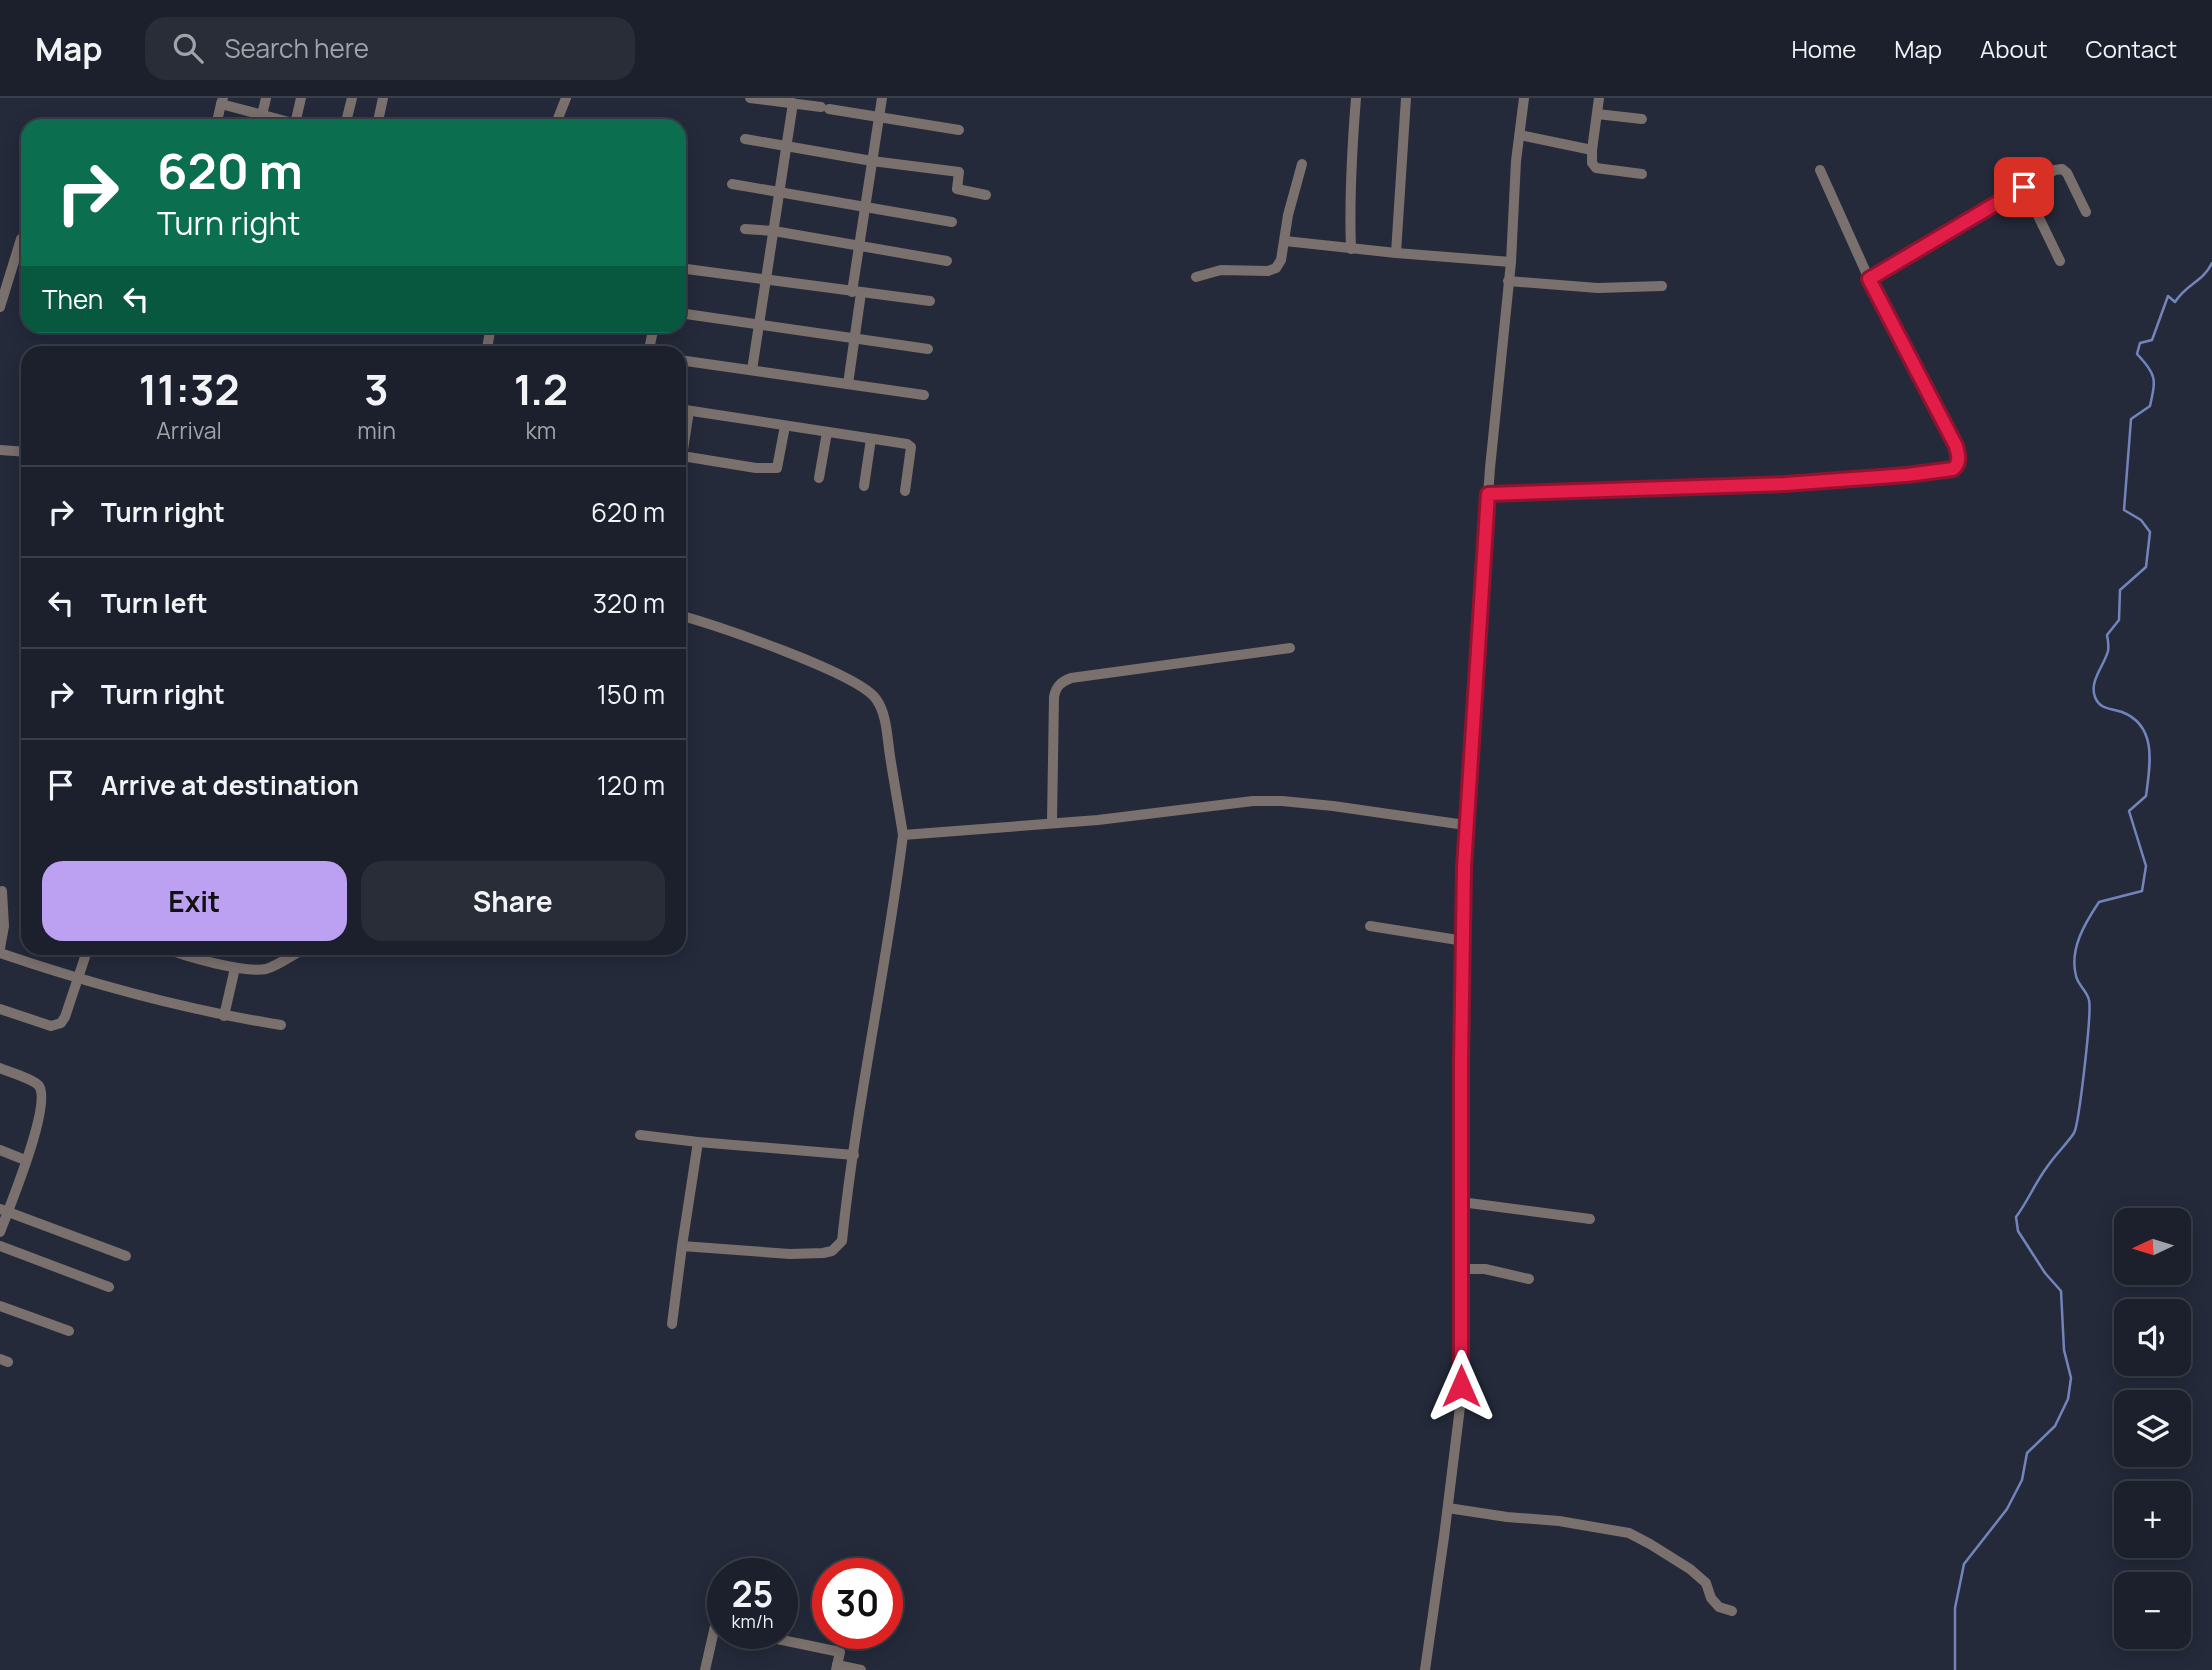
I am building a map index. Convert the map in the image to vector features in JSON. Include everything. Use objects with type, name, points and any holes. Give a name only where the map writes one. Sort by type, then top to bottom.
[{"type":"street","points":[[262,115],[266,98]]},
{"type":"street","points":[[300,119],[302,98]]},
{"type":"street","points":[[347,119],[352,98]]},
{"type":"street","points":[[378,119],[383,98]]},
{"type":"street","points":[[558,119],[566,98]]},
{"type":"street","points":[[750,98],[960,130]]},
{"type":"street","points":[[848,384],[854,338],[859,247],[882,98]]},
{"type":"street","points":[[1351,249],[1349,210],[1356,98]]},
{"type":"street","points":[[1396,253],[1406,98]]},
{"type":"street","points":[[1425,1670],[1448,1508],[1460,1396],[1465,825],[1488,494],[1511,262],[1516,161],[1524,98]]},
{"type":"street","points":[[1599,98],[1591,162],[1596,168],[1642,174]]},
{"type":"street","points":[[218,119],[222,101],[277,119]]},
{"type":"street","points":[[752,370],[793,103]]},
{"type":"street","points":[[1597,114],[1642,118]]},
{"type":"street","points":[[1520,135],[1592,150]]},
{"type":"street","points":[[745,139],[873,161],[959,172],[957,189],[986,195]]},
{"type":"street","points":[[1196,277],[1221,270],[1274,270],[1281,260],[1288,215],[1302,164]]},
{"type":"street","points":[[1488,494],[1785,484],[1953,469],[1958,458],[1956,446],[1869,279],[1820,170]]},
{"type":"street","points":[[1869,279],[2052,171],[2065,170],[2085,212]]},
{"type":"street","points":[[732,184],[952,222]]},
{"type":"street","points":[[2024,187],[2060,261]]},
{"type":"street","points":[[745,229],[774,231],[947,261]]},
{"type":"street","points":[[0,307],[21,239]]},
{"type":"street","points":[[1285,242],[1511,262]]},
{"type":"street","points":[[686,269],[930,301]]},
{"type":"street","points":[[1508,281],[1598,288],[1662,286]]},
{"type":"street","points":[[686,314],[928,349]]},
{"type":"street","points":[[686,361],[924,395]]},
{"type":"street","points":[[686,410],[907,444],[911,447],[905,491]]},
{"type":"street","points":[[686,457],[756,468],[777,468],[785,426]]},
{"type":"street","points":[[819,478],[827,432]]},
{"type":"street","points":[[864,486],[871,439]]},
{"type":"street","points":[[0,450],[21,452]]},
{"type":"street","points":[[682,1246],[790,1254],[823,1253],[832,1251],[842,1241],[860,1108],[894,910],[903,835],[886,728],[882,709],[875,697],[859,684],[836,673],[722,627],[686,617]]},
{"type":"street","points":[[1052,822],[1054,697],[1056,688],[1061,683],[1071,678],[1290,648]]},
{"type":"street","points":[[903,835],[1112,819],[1253,801],[1333,806],[1465,825]]},
{"type":"street","points":[[2,891],[4,926],[0,951],[78,979],[224,1016],[281,1025]]},
{"type":"street","points":[[1370,926],[1464,941]]},
{"type":"street","points":[[0,1009],[44,1024],[56,1025],[65,1017],[86,955]]},
{"type":"street","points":[[189,955],[235,968],[263,969],[292,955]]},
{"type":"street","points":[[224,1016],[235,968]]},
{"type":"street","points":[[0,1068],[35,1082],[41,1090],[43,1105],[37,1132],[4,1210],[0,1231]]},
{"type":"street","points":[[640,1135],[854,1155]]},
{"type":"street","points":[[672,1324],[698,1142]]},
{"type":"street","points":[[0,1150],[25,1160]]},
{"type":"street","points":[[1461,1202],[1590,1219]]},
{"type":"street","points":[[4,1210],[126,1256]]},
{"type":"street","points":[[0,1246],[109,1287]]},
{"type":"street","points":[[1461,1269],[1485,1269],[1529,1279]]},
{"type":"street","points":[[0,1306],[69,1331]]},
{"type":"street","points":[[1448,1508],[1573,1523],[1629,1533],[1690,1569],[1706,1583],[1711,1598],[1720,1607],[1732,1611]]},
{"type":"street","points":[[798,1643],[840,1652],[837,1667],[861,1670]]},
{"type":"street","points":[[705,1670],[710,1649]]},
{"type":"waterway","points":[[1955,1670],[1955,1608],[1964,1564],[2007,1509],[2022,1480],[2027,1453],[2055,1426],[2068,1399],[2071,1378],[2064,1350],[2061,1291],[2045,1273],[2018,1231],[2016,1217],[2043,1173],[2074,1133],[2076,1125],[2089,1009],[2088,997],[2077,979],[2074,966],[2080,937],[2099,902],[2142,891],[2146,866],[2129,811],[2146,796],[2149,748],[2142,727],[2134,718],[2100,704],[2095,697],[2094,685],[2108,651],[2107,635],[2119,620],[2120,590],[2146,567],[2150,532],[2141,520],[2124,510],[2131,419],[2150,406],[2153,389],[2151,373],[2137,354],[2140,343],[2152,340],[2168,296],[2175,302],[2204,275],[2212,263]]},
{"type":"route","points":[[1461,1386],[1461,1062],[1465,825],[1488,494],[1785,484],[1953,469],[1958,458],[1956,446],[1869,279],[2024,187]]}]
